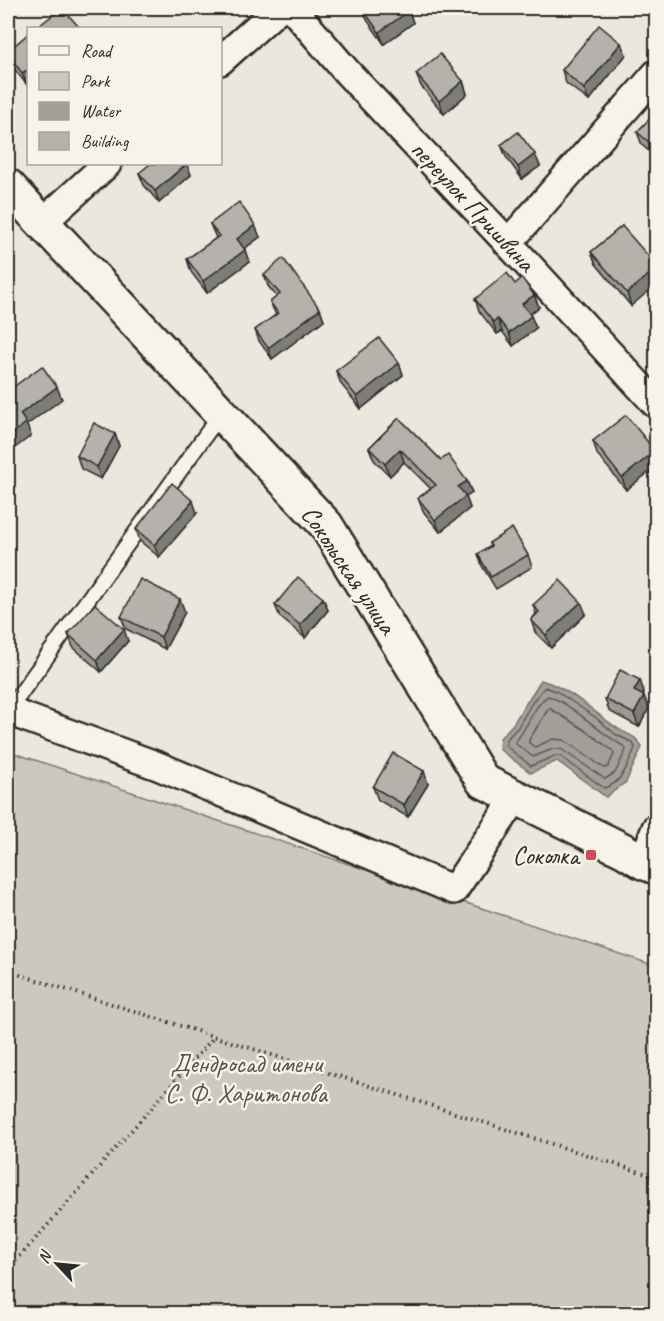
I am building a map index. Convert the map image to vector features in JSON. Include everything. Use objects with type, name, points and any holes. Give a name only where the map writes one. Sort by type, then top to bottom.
[{"type":"street","points":[[222,59],[279,8]]},
{"type":"street","name":"переулок Пришвина","points":[[292,8],[347,72],[657,404]]},
{"type":"street","points":[[508,243],[657,74]]},
{"type":"street","points":[[42,223],[106,165]]},
{"type":"street","name":"Сокольская улица","points":[[8,186],[326,525],[483,781],[650,865]]},
{"type":"street","points":[[8,711],[158,766],[454,890],[516,797]]},
{"type":"street","points":[[650,865],[657,828]]},
{"type":"lane","points":[[8,711],[222,412]]},
{"type":"path","points":[[8,971],[657,1177]]},
{"type":"path","points":[[8,1270],[214,1036]]},
{"type":"green space","name":"Дендросад имени С. Ф. Харитонова","points":[[8,751],[656,966],[656,1313],[8,1314]]},
{"type":"water","points":[[541,680],[571,694],[633,737],[642,747],[626,782],[606,797],[557,761],[531,773],[499,749],[500,738],[513,724]]},
{"type":"building","points":[[62,8],[79,27],[37,27]]},
{"type":"building","points":[[362,8],[406,8],[409,11],[379,32]]},
{"type":"building","points":[[599,25],[621,43],[584,89],[562,70]]},
{"type":"building","points":[[27,35],[27,70],[22,73],[8,51]]},
{"type":"building","points":[[440,54],[463,81],[439,101],[416,74]]},
{"type":"building","points":[[657,111],[657,149],[637,132]]},
{"type":"building","points":[[518,132],[535,154],[518,167],[501,145]]},
{"type":"building","points":[[149,165],[185,165],[155,191],[139,173]]},
{"type":"building","points":[[239,202],[255,225],[237,239],[245,250],[203,281],[187,259],[219,236],[210,224]]},
{"type":"building","points":[[622,226],[657,266],[627,293],[591,252]]},
{"type":"building","points":[[283,258],[320,309],[268,348],[255,330],[278,313],[270,302],[280,294],[264,275]]},
{"type":"building","points":[[507,273],[515,284],[522,278],[534,295],[522,304],[531,316],[509,333],[498,319],[493,322],[475,299]]},
{"type":"building","points":[[379,338],[399,363],[357,397],[336,371]]},
{"type":"building","points":[[42,366],[57,387],[20,414],[26,423],[8,437],[8,399],[10,397],[8,391]]},
{"type":"building","points":[[626,415],[655,451],[622,478],[593,441]]},
{"type":"building","points":[[399,418],[441,460],[448,455],[467,481],[458,487],[466,496],[435,520],[418,498],[436,485],[400,449],[385,464],[369,448]]},
{"type":"building","points":[[94,423],[115,434],[97,467],[77,456]]},
{"type":"building","points":[[172,483],[193,501],[154,545],[136,529]]},
{"type":"building","points":[[512,528],[528,555],[491,577],[478,554],[491,546],[489,543]]},
{"type":"building","points":[[298,577],[323,598],[300,625],[275,605]]},
{"type":"building","points":[[140,579],[180,599],[161,637],[121,617]]},
{"type":"building","points":[[560,580],[581,602],[546,635],[531,620],[539,612],[533,605]]},
{"type":"building","points":[[95,604],[124,629],[97,660],[68,634]]},
{"type":"building","points":[[620,670],[640,680],[634,691],[644,696],[634,714],[605,699]]},
{"type":"building","points":[[393,753],[424,771],[404,805],[373,787]]},
{"type":"place","name":"Соколка","points":[[591,855]]}]
